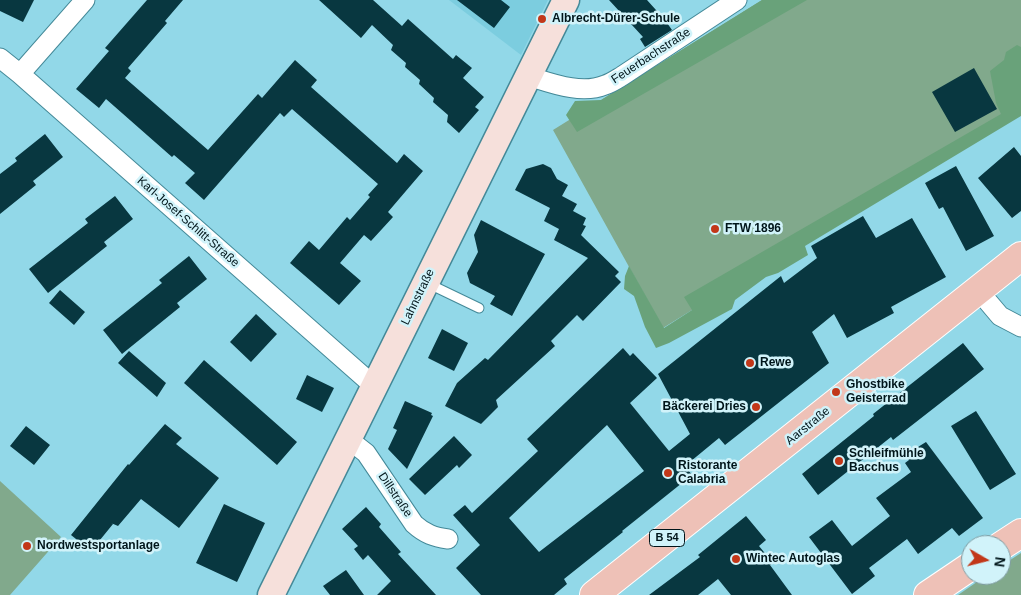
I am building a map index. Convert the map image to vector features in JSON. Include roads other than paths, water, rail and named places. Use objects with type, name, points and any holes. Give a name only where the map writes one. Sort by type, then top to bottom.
[{"type":"main road","name":"Aarstraße","points":[[594,595],[1021,256]]},
{"type":"main road","points":[[928,595],[961,573]]},
{"type":"street","points":[[20,74],[85,0]]},
{"type":"street","name":"Lahnstraße","points":[[270,595],[566,0]]},
{"type":"street","name":"Feuerbachstraße","points":[[528,76],[580,89],[604,86],[737,0]]},
{"type":"street","name":"Karl-Josef-Schlitt-Straße","points":[[0,58],[374,386]]},
{"type":"street","points":[[978,290],[1000,316],[1021,326]]},
{"type":"street","name":"Dillstraße","points":[[348,439],[366,453],[414,524],[424,532],[448,540]]},
{"type":"lane","points":[[426,282],[479,308]]},
{"type":"place","name":"Albrecht-Dürer-Schule","points":[[542,19]]},
{"type":"place","name":"FTW 1896","points":[[715,229]]},
{"type":"place","name":"Rewe","points":[[750,363]]},
{"type":"place","name":"Ghostbike Geisterrad","points":[[836,392]]},
{"type":"place","name":"Bäckerei Dries","points":[[756,407]]},
{"type":"place","name":"Schleifmühle Bacchus","points":[[839,461]]},
{"type":"place","name":"Ristorante Calabria","points":[[668,473]]},
{"type":"place","name":"Nordwestsportanlage","points":[[27,546]]},
{"type":"place","name":"Wintec Autoglas","points":[[736,559]]}]
